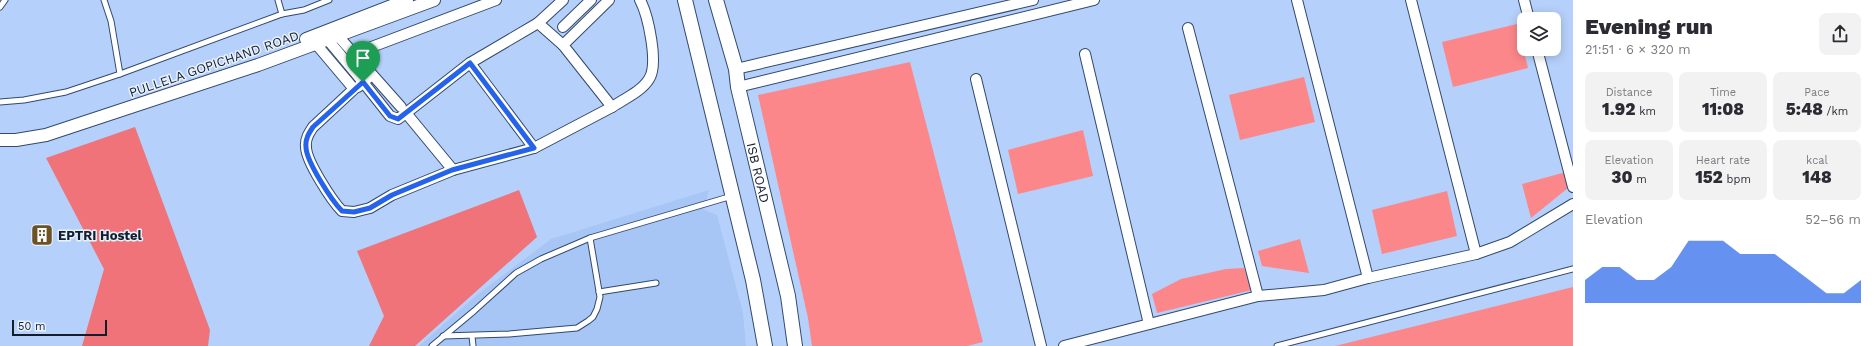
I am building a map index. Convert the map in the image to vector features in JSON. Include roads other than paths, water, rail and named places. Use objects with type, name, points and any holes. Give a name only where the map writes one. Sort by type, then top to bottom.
[{"type":"main road","points":[[685,0],[734,196],[753,280],[765,346]]},
{"type":"main road","name":"ISB ROAD","points":[[716,0],[736,69],[738,87],[788,296],[795,346]]},
{"type":"street","name":"PULLELA GOPICHAND ROAD","points":[[0,132],[18,132],[45,127],[255,58],[319,42],[407,0]]},
{"type":"street","name":"PULLELA GOPICHAND ROAD","points":[[0,140],[16,140],[46,135],[319,42],[432,0]]},
{"type":"street","points":[[353,54],[496,0]]},
{"type":"street","points":[[319,42],[363,82],[392,118],[398,119],[403,110],[470,63],[538,23],[563,0]]},
{"type":"street","points":[[563,27],[591,0]]},
{"type":"street","points":[[563,45],[609,0]]},
{"type":"street","points":[[372,75],[354,89],[313,127],[308,134],[306,146],[307,155],[334,203],[342,211],[354,212],[370,208],[392,195],[452,170],[534,148],[612,107],[646,83],[650,79],[652,70],[652,39],[649,22],[640,0]]},
{"type":"street","points":[[736,69],[1033,0]]},
{"type":"street","points":[[738,87],[1094,0]]},
{"type":"street","points":[[1297,0],[1368,278]]},
{"type":"street","points":[[1411,0],[1476,254]]},
{"type":"street","points":[[1524,0],[1527,12]]},
{"type":"street","points":[[538,23],[563,45],[612,107]]},
{"type":"street","points":[[1188,28],[1258,296]]},
{"type":"street","points":[[319,42],[353,54],[403,110],[452,170]]},
{"type":"street","points":[[319,42],[354,89]]},
{"type":"street","points":[[1085,54],[1149,324]]},
{"type":"street","points":[[1539,56],[1573,186]]},
{"type":"street","points":[[470,63],[534,148]]},
{"type":"street","points":[[976,80],[1041,346]]},
{"type":"street","points":[[1064,346],[1258,296],[1324,290],[1368,278],[1476,254],[1510,242],[1573,204]]},
{"type":"lane","points":[[0,7],[5,0]]},
{"type":"lane","points":[[104,0],[111,21],[120,74]]},
{"type":"lane","points":[[278,0],[282,14]]},
{"type":"lane","points":[[0,102],[24,100],[66,92],[120,74],[282,14],[304,10],[329,0]]},
{"type":"lane","points":[[432,346],[474,312],[516,273],[568,246],[590,238],[734,196]]},
{"type":"lane","points":[[443,336],[472,336],[577,328],[593,317],[597,309],[599,292],[590,238]]},
{"type":"lane","points":[[1277,346],[1573,269]]},
{"type":"lane","points":[[599,292],[656,283]]},
{"type":"lane","points":[[472,336],[473,346]]},
{"type":"place","name":"EPTRI Hostel","points":[[42,235]]}]
